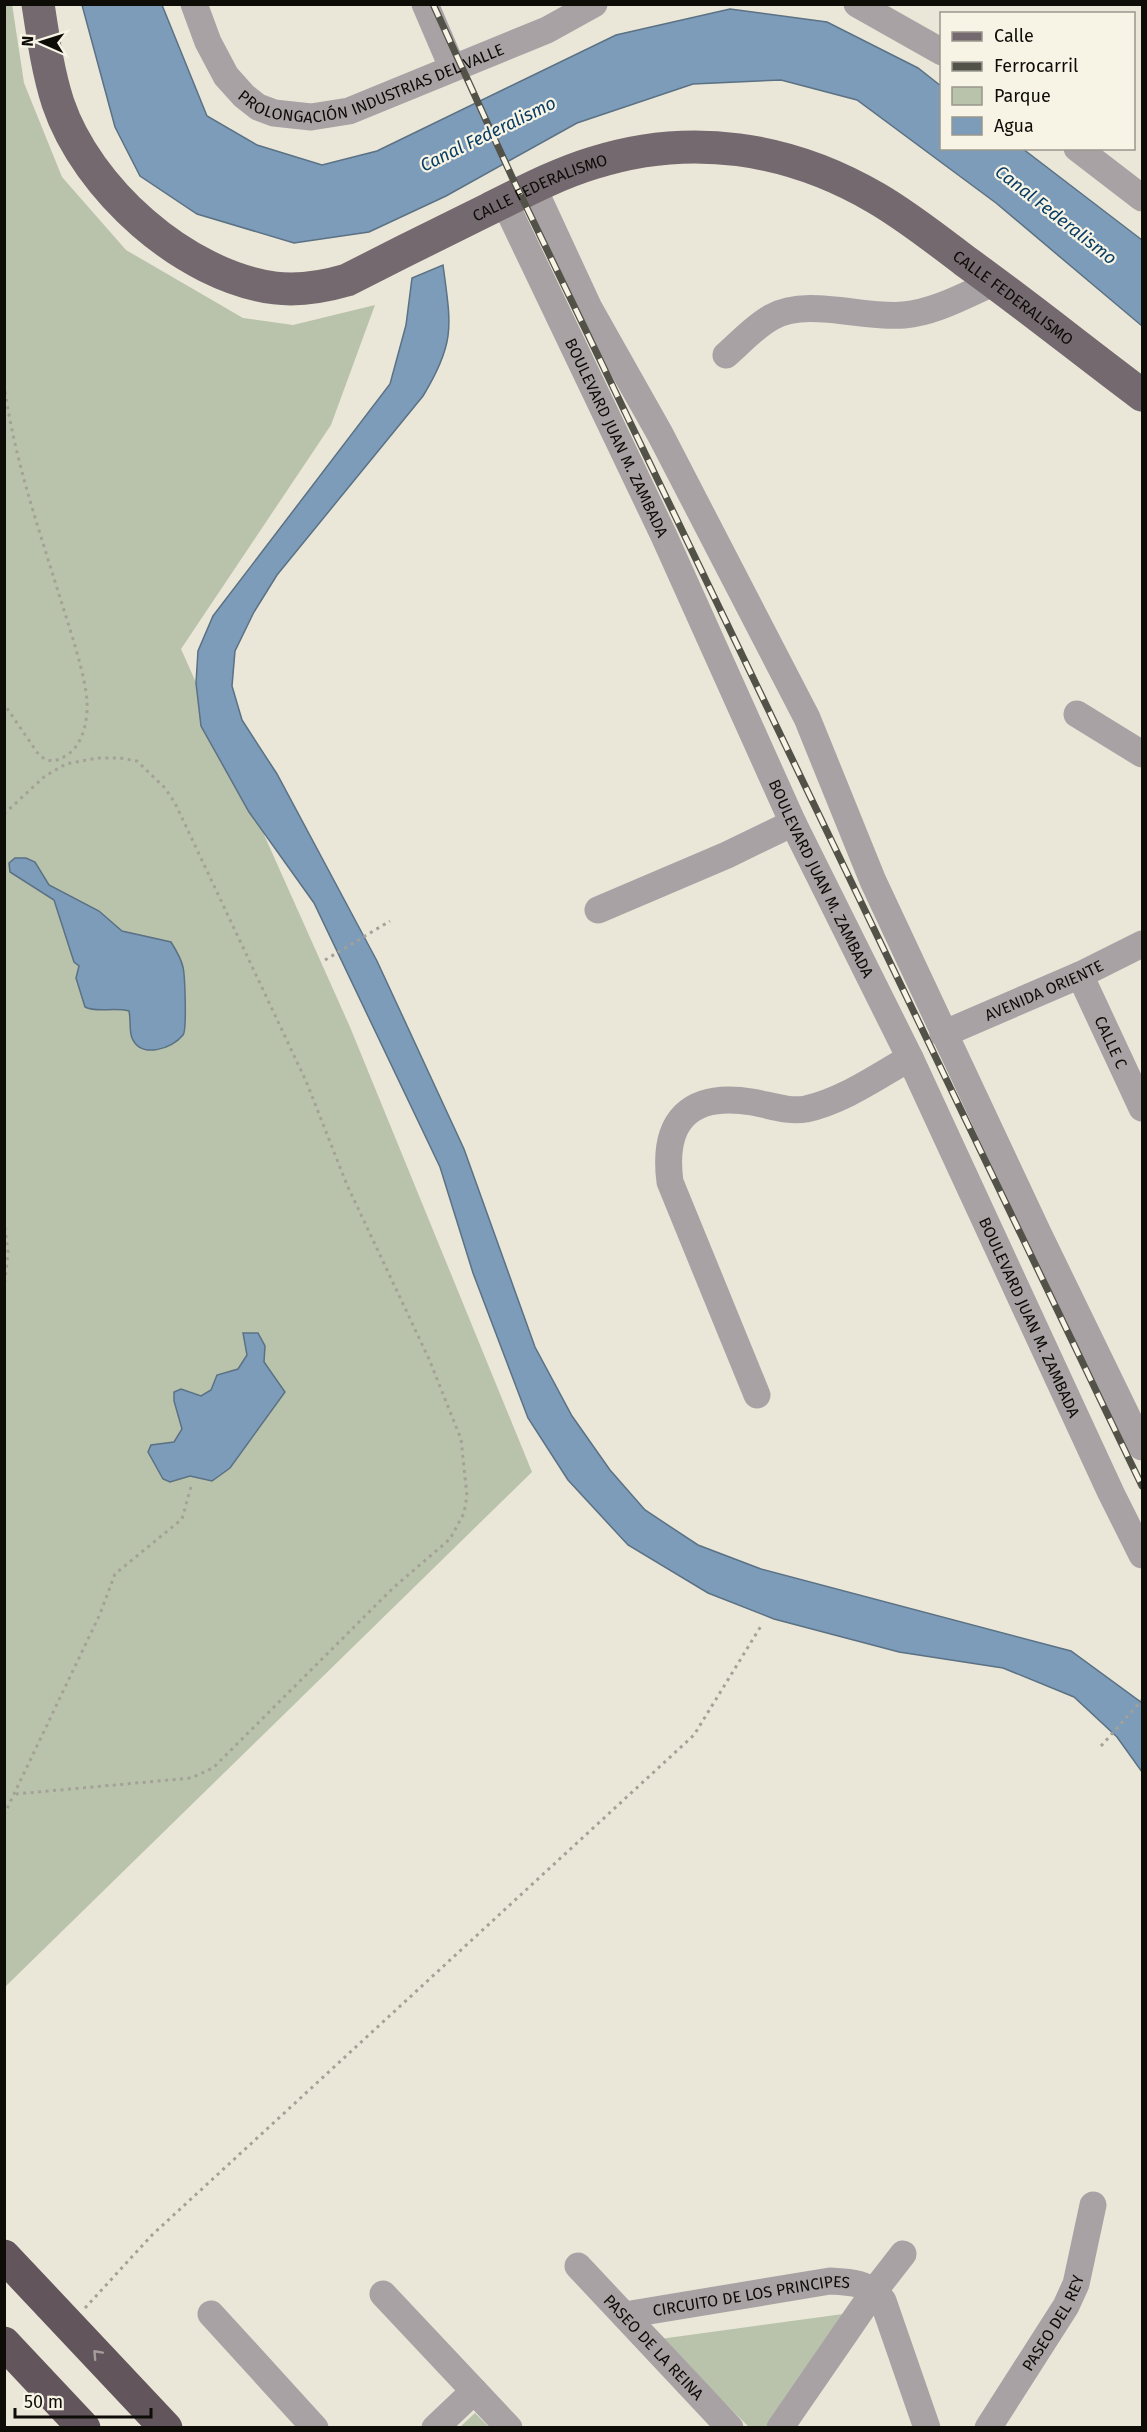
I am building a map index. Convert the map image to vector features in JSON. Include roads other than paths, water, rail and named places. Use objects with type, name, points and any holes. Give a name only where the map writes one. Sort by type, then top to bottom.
[{"type":"highway","points":[[4,2256],[166,2427]]},
{"type":"highway","points":[[4,2343],[84,2427]]},
{"type":"main road","name":"CALLE FEDERALISMO","points":[[38,4],[58,104],[86,158],[127,207],[159,236],[228,277],[277,288],[326,286],[347,280],[518,194],[591,163],[626,154],[711,145],[758,151],[794,160],[832,175],[877,198],[995,282],[1143,395]]},
{"type":"street","name":"PROLONGACIÓN INDUSTRIAS DEL VALLE","points":[[194,4],[208,42],[226,76],[243,96],[274,114],[311,117],[349,111],[459,64],[547,30],[594,4]]},
{"type":"street","points":[[424,4],[459,64]]},
{"type":"street","points":[[442,4],[459,64]]},
{"type":"street","points":[[857,4],[940,51]]},
{"type":"street","points":[[1080,150],[1143,198]]},
{"type":"street","name":"BOULEVARD JUAN M. ZAMBADA","points":[[518,194],[664,536],[793,822],[910,1058],[1111,1493],[1143,1555]]},
{"type":"street","name":"BOULEVARD JUAN M. ZAMBADA","points":[[518,194],[589,308],[660,434],[807,718],[858,847],[943,1034],[1143,1447]]},
{"type":"street","points":[[726,355],[772,316],[789,311],[820,309],[879,316],[927,312],[995,282]]},
{"type":"street","points":[[1077,714],[1138,746]]},
{"type":"street","points":[[598,910],[727,855],[793,822]]},
{"type":"street","name":"AVENIDA ORIENTE","points":[[943,1034],[1080,975],[1143,944]]},
{"type":"street","name":"CALLE C","points":[[1080,975],[1141,1099]]},
{"type":"street","points":[[757,1395],[670,1182],[667,1158],[669,1142],[677,1124],[691,1110],[707,1101],[734,1100],[788,1110],[806,1108],[833,1100],[910,1058]]},
{"type":"street","name":"PASEO DEL REY","points":[[988,2427],[1066,2306],[1076,2284],[1093,2205]]},
{"type":"street","name":"CIRCUITO DE LOS PRINCIPES","points":[[780,2427],[875,2290],[903,2254]]},
{"type":"street","name":"PASEO DE LA REINA","points":[[578,2266],[729,2427]]},
{"type":"street","name":"CIRCUITO DE LOS PRINCIPES","points":[[625,2315],[830,2281],[860,2284],[875,2290]]},
{"type":"street","points":[[875,2290],[883,2301],[927,2427]]},
{"type":"street","points":[[383,2294],[509,2427]]},
{"type":"street","points":[[211,2314],[315,2427]]},
{"type":"street","points":[[435,2427],[474,2391]]},
{"type":"water","name":"Canal Federalismo","points":[[82,5],[162,5],[207,116],[257,145],[322,165],[377,151],[616,35],[730,9],[827,22],[918,68],[940,85],[940,150],[1024,150],[1142,240],[1142,326],[996,203],[857,100],[781,80],[693,84],[577,123],[446,196],[369,232],[294,243],[197,214],[140,176],[115,127]]},
{"type":"water","points":[[443,265],[448,303],[448,333],[446,347],[434,377],[423,396],[277,575],[254,612],[235,651],[232,686],[242,720],[277,774],[377,961],[464,1149],[535,1347],[572,1416],[610,1470],[645,1510],[698,1545],[761,1569],[1071,1651],[1142,1703],[1142,1772],[1117,1737],[1074,1697],[1003,1668],[899,1652],[774,1619],[708,1593],[628,1545],[568,1480],[528,1418],[473,1273],[440,1167],[314,903],[249,812],[201,726],[196,683],[198,651],[213,616],[390,384],[406,325],[412,278]]},
{"type":"water","points":[[15,858],[26,858],[35,862],[49,885],[99,911],[122,931],[171,942],[184,972],[184,1031],[178,1040],[157,1050],[142,1048],[132,1038],[129,1011],[94,1010],[85,1007],[76,978],[79,966],[74,962],[54,900],[10,872],[9,863]]},
{"type":"water","points":[[243,1333],[258,1333],[265,1346],[264,1362],[285,1392],[230,1468],[212,1481],[190,1476],[170,1482],[163,1479],[148,1452],[151,1445],[174,1442],[182,1429],[174,1401],[174,1392],[181,1389],[201,1396],[211,1390],[217,1375],[238,1369],[247,1355]]},
{"type":"railway","points":[[433,4],[512,177],[1142,1486]]}]
